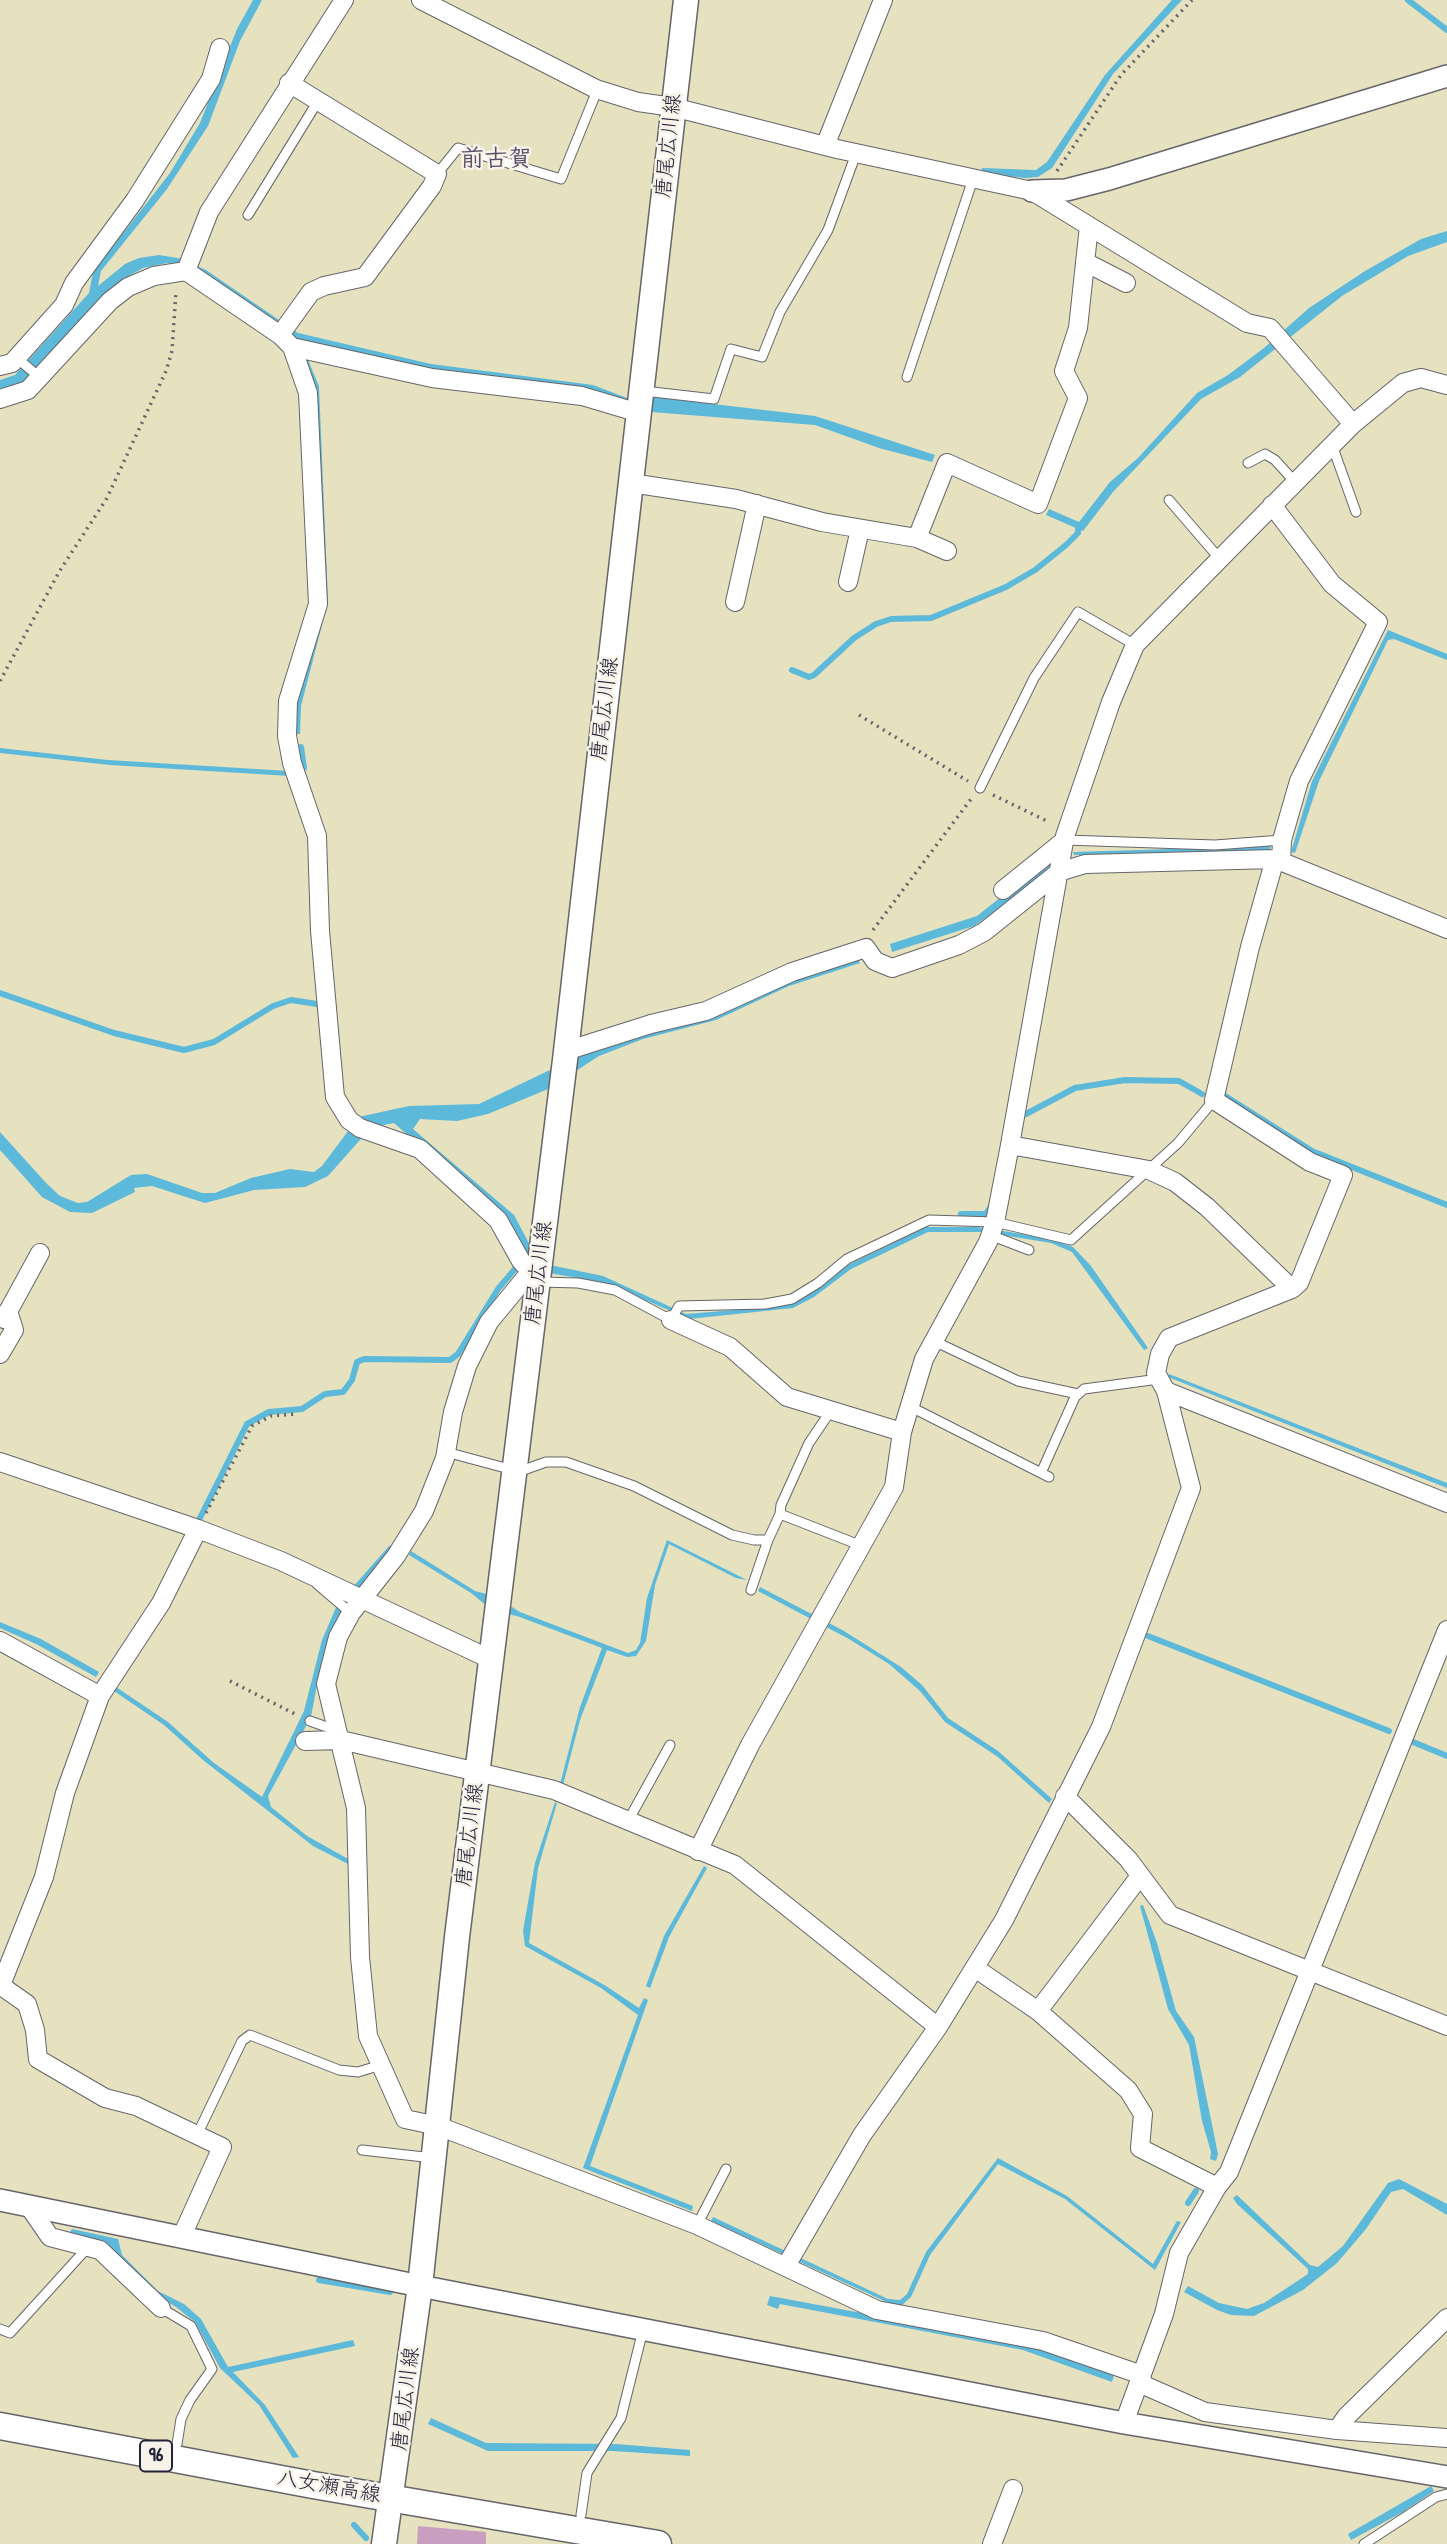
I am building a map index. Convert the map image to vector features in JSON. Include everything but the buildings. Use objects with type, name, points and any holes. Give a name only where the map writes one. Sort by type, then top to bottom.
[{"type":"main road","name":"唐尾広川線","points":[[384,2544],[393,2498],[420,2286],[457,1937],[565,1064],[686,0]]},
{"type":"main road","name":"八女瀬高線","points":[[0,2426],[658,2544]]},
{"type":"street","points":[[183,271],[209,212],[344,0]]},
{"type":"street","points":[[421,0],[596,89],[638,102],[673,107],[825,146],[1037,191],[1066,190],[1108,179],[1447,76]]},
{"type":"street","points":[[825,146],[883,0]]},
{"type":"street","points":[[0,366],[17,359],[64,304],[74,284],[135,200],[211,79],[220,48]]},
{"type":"street","points":[[289,83],[437,173],[432,186],[365,277],[324,286],[310,292],[286,341],[308,393],[318,604],[288,701],[288,736],[292,763],[317,836],[320,932],[335,1097],[353,1123],[420,1149],[498,1220],[521,1261],[538,1271],[489,1322],[467,1366],[453,1412],[446,1452],[424,1511],[396,1556],[350,1601],[326,1684],[356,1808],[360,1958],[368,2036],[405,2119],[438,2126],[697,2225],[877,2311],[1044,2340],[1140,2379],[1205,2412],[1337,2430],[1447,2438]]},
{"type":"street","points":[[1037,191],[1247,323],[1270,328],[1353,424]]},
{"type":"street","points":[[917,538],[947,463],[1038,504],[1078,398],[1064,372],[1078,328],[1089,226]]},
{"type":"street","points":[[1085,262],[1126,283]]},
{"type":"street","points":[[0,400],[28,390],[119,294],[154,276],[183,271],[286,341],[432,378],[641,402]]},
{"type":"street","points":[[698,1851],[750,1745],[894,1487],[902,1432],[909,1406],[934,1341],[993,1228],[1066,835],[1111,702],[1135,645],[1353,424],[1403,383],[1420,378],[1447,384]]},
{"type":"street","points":[[631,483],[757,504],[822,523],[917,538],[947,551]]},
{"type":"street","points":[[735,602],[757,504]]},
{"type":"street","points":[[786,2266],[862,2135],[938,2027],[1004,1920],[1101,1727],[1191,1488],[1163,1385],[1156,1373],[1160,1354],[1168,1338],[1292,1289],[1299,1283],[1343,1175],[1310,1162],[1214,1100],[1250,947],[1278,861],[1299,781],[1378,622],[1332,584],[1272,505]]},
{"type":"street","points":[[848,582],[860,529]]},
{"type":"street","points":[[1003,890],[1066,835]]},
{"type":"street","points":[[565,1064],[651,1024],[706,1011],[792,971],[866,948],[875,961],[892,968],[959,945],[984,932],[1059,872],[1086,864],[1278,861],[1447,929]]},
{"type":"street","points":[[1010,1145],[1149,1170],[1175,1182],[1207,1207],[1292,1289]]},
{"type":"street","points":[[0,1354],[14,1330],[6,1315],[40,1253]]},
{"type":"street","points":[[671,1320],[730,1347],[787,1397],[902,1432]]},
{"type":"street","points":[[1163,1385],[1447,1503]]},
{"type":"street","points":[[0,1462],[198,1529],[298,1569],[350,1601],[490,1659]]},
{"type":"street","points":[[181,2238],[222,2147],[136,2106],[105,2098],[38,2059],[35,2030],[27,2004],[1,1985],[44,1877],[65,1793],[100,1696],[161,1603],[198,1529]]},
{"type":"street","points":[[1124,2423],[1164,2314],[1179,2253],[1217,2187],[1229,2172],[1447,1630]]},
{"type":"street","points":[[0,1641],[100,1696]]},
{"type":"street","points":[[305,1741],[340,1735],[554,1790],[735,1865],[938,2027]]},
{"type":"street","points":[[1065,1796],[1128,1859],[1170,1915],[1447,2026]]},
{"type":"street","points":[[1038,2011],[1140,1876]]},
{"type":"street","points":[[975,1968],[1038,2011],[1128,2090],[1143,2114],[1140,2148],[1217,2187]]},
{"type":"street","points":[[0,2200],[420,2286],[1124,2423],[1447,2477]]},
{"type":"street","points":[[30,2208],[50,2237],[100,2250],[161,2308]]},
{"type":"street","points":[[1337,2430],[1346,2417],[1447,2318]]},
{"type":"street","points":[[992,2544],[1013,2489]]},
{"type":"lane","points":[[437,173],[458,148],[561,179],[594,98]]},
{"type":"lane","points":[[248,215],[318,101]]},
{"type":"lane","points":[[641,402],[714,399],[731,349],[762,358],[780,312],[828,230],[853,162]]},
{"type":"lane","points":[[907,377],[972,179]]},
{"type":"lane","points":[[17,359],[39,377]]},
{"type":"lane","points":[[1332,445],[1356,512]]},
{"type":"lane","points":[[1248,463],[1265,454],[1275,460],[1295,482]]},
{"type":"lane","points":[[1169,500],[1219,558]]},
{"type":"lane","points":[[979,788],[1034,678],[1078,612],[1135,645]]},
{"type":"lane","points":[[1066,835],[1215,845],[1283,840]]},
{"type":"lane","points":[[538,1271],[615,1290],[671,1320],[679,1306],[765,1304],[792,1299],[818,1283],[847,1259],[929,1220],[1071,1240],[1178,1143],[1214,1100]]},
{"type":"lane","points":[[993,1228],[1029,1250]]},
{"type":"lane","points":[[934,1341],[1018,1381],[1078,1394]]},
{"type":"lane","points":[[909,1406],[1045,1475],[1078,1394],[1095,1385],[1163,1385]]},
{"type":"lane","points":[[751,1590],[781,1505],[809,1443],[830,1412]]},
{"type":"lane","points":[[446,1452],[514,1472],[546,1462],[566,1462],[589,1468],[644,1490],[732,1535],[754,1540],[768,1539]]},
{"type":"lane","points":[[780,1514],[862,1546]]},
{"type":"lane","points":[[310,1721],[340,1735]]},
{"type":"lane","points":[[628,1821],[670,1745]]},
{"type":"lane","points":[[197,2134],[242,2041],[250,2035],[339,2070],[358,2072],[381,2065]]},
{"type":"lane","points":[[362,2150],[435,2158]]},
{"type":"lane","points":[[697,2225],[726,2169]]},
{"type":"lane","points":[[0,2329],[10,2333],[89,2246]]},
{"type":"lane","points":[[161,2308],[191,2326],[212,2369],[190,2400],[181,2419],[177,2444]]},
{"type":"lane","points":[[581,2515],[587,2473],[621,2418],[643,2330]]},
{"type":"lane","points":[[1364,2544],[1436,2497],[1447,2494]]},
{"type":"path","points":[[1037,191],[1121,75],[1192,0]]},
{"type":"path","points":[[0,681],[19,651],[59,572],[107,498],[166,371],[172,351],[173,307],[183,271]]},
{"type":"path","points":[[859,715],[979,788],[1066,835]]},
{"type":"path","points":[[866,948],[870,934],[979,788]]},
{"type":"path","points":[[198,1529],[252,1426],[271,1416],[295,1414]]},
{"type":"path","points":[[230,1681],[298,1716]]},
{"type":"water","points":[[253,0],[262,0],[240,41],[208,126],[167,189],[101,271],[98,286],[125,264],[139,258],[159,255],[178,258],[206,270],[298,333],[431,364],[593,385],[627,398],[654,397],[815,416],[935,455],[932,462],[879,448],[815,425],[651,412],[431,370],[293,339],[176,265],[167,263],[143,268],[120,281],[30,379],[0,393],[0,380],[15,375],[89,293],[93,272],[170,173],[200,123],[237,29]]},
{"type":"water","points":[[1172,0],[1182,0],[1113,74],[1052,168],[1038,177],[1025,178],[981,173],[982,168],[1036,170],[1047,162],[1105,75]]},
{"type":"water","points":[[1447,231],[1447,242],[1408,256],[1342,296],[1240,377],[1201,399],[1113,492],[1083,531],[1046,515],[1049,509],[1079,522],[1110,482],[1138,458],[1197,393],[1228,375],[1264,348],[1309,308],[1365,271],[1421,239]]},
{"type":"water","points":[[308,360],[319,386],[328,602],[301,706],[300,734],[296,734],[295,709],[324,586],[315,386],[304,362]]},
{"type":"water","points":[[1388,630],[1447,654],[1447,660],[1394,639],[1388,640],[1319,781],[1295,853],[1291,852],[1312,781]]},
{"type":"water","points":[[0,748],[108,760],[289,771],[290,776],[110,765],[0,753]]},
{"type":"water","points":[[1271,846],[1269,852],[1074,855],[1073,852]]},
{"type":"water","points":[[1049,859],[1053,864],[1005,905],[974,926],[892,952],[890,944],[977,916]]},
{"type":"water","points":[[858,957],[860,963],[789,986],[716,1020],[643,1039],[599,1056],[548,1089],[488,1114],[457,1121],[420,1119],[413,1129],[514,1215],[532,1249],[550,1265],[603,1276],[686,1314],[783,1306],[819,1288],[848,1265],[926,1227],[977,1227],[1048,1238],[1073,1247],[1091,1266],[1148,1348],[1144,1350],[1072,1252],[1051,1243],[984,1232],[928,1232],[851,1269],[814,1297],[793,1308],[689,1319],[606,1283],[543,1272],[520,1248],[510,1225],[394,1123],[374,1127],[367,1132],[328,1176],[305,1187],[254,1190],[205,1203],[152,1186],[134,1188],[135,1192],[92,1213],[70,1212],[42,1197],[0,1150],[0,1132],[60,1196],[78,1203],[87,1202],[131,1175],[147,1174],[202,1193],[215,1193],[251,1178],[290,1169],[314,1172],[322,1166],[357,1119],[363,1116],[409,1106],[479,1104],[577,1057]]},
{"type":"water","points":[[1169,1374],[1447,1483],[1447,1488],[1168,1377]]},
{"type":"water","points":[[667,1540],[747,1580],[736,1578],[669,1544],[655,1585],[646,1641],[636,1656],[627,1657],[607,1650],[580,1720],[563,1785],[560,1784],[580,1707],[602,1648],[517,1616],[493,1611],[471,1593],[409,1555],[411,1551],[475,1591],[494,1596],[520,1612],[628,1653],[636,1650],[640,1643],[647,1598]]},
{"type":"water","points":[[389,1546],[395,1546],[332,1631],[319,1674],[311,1717],[268,1796],[271,1807],[307,1836],[350,1860],[348,1864],[313,1846],[203,1760],[164,1725],[114,1691],[116,1687],[168,1722],[214,1763],[262,1797],[304,1711],[322,1640],[337,1605]]},
{"type":"water","points":[[760,1587],[844,1631],[901,1667],[922,1685],[948,1718],[998,1751],[1052,1799],[1049,1803],[998,1757],[945,1722],[920,1691],[889,1664],[849,1639],[758,1591]]},
{"type":"water","points":[[0,1622],[41,1639],[99,1672],[96,1677],[36,1644],[0,1628]]},
{"type":"water","points":[[555,1802],[557,1803],[538,1868],[529,1943],[606,1986],[639,2008],[644,1998],[648,2000],[590,2166],[693,2206],[692,2211],[583,2168],[638,2015],[601,1988],[525,1946],[523,1931],[535,1863]]},
{"type":"water","points":[[704,1866],[707,1868],[669,1937],[650,1988],[646,1986],[664,1936]]},
{"type":"water","points":[[1143,1905],[1176,2011],[1194,2037],[1218,2154],[1216,2161],[1210,2159],[1211,2152],[1202,2121],[1189,2045],[1168,2009],[1140,1906]]},
{"type":"water","points":[[998,2158],[1067,2196],[1153,2264],[1177,2221],[1181,2222],[1155,2270],[1065,2199],[998,2164],[930,2255],[911,2297],[901,2306],[891,2304],[711,2221],[713,2217],[888,2299],[900,2300],[907,2294],[926,2252]]},
{"type":"water","points":[[1399,2179],[1447,2204],[1447,2215],[1403,2189],[1391,2192],[1366,2229],[1337,2263],[1303,2290],[1254,2316],[1231,2315],[1184,2292],[1188,2286],[1219,2303],[1247,2309],[1264,2303],[1308,2274],[1308,2269],[1237,2204],[1233,2198],[1237,2195],[1310,2265],[1318,2267],[1343,2246],[1388,2183]]},
{"type":"water","points":[[72,2229],[118,2239],[122,2255],[158,2291],[184,2304],[201,2319],[228,2367],[353,2340],[355,2346],[233,2372],[265,2405],[299,2457],[293,2458],[259,2405],[220,2368],[195,2322],[176,2307],[66,2238]]},
{"type":"water","points":[[770,2296],[1040,2346],[1115,2372],[1112,2382],[1023,2350],[780,2304],[778,2309],[767,2305]]},
{"type":"water","points":[[431,2418],[486,2443],[616,2444],[690,2450],[690,2456],[612,2451],[488,2451],[428,2424]]},
{"type":"water","points":[[1431,2486],[1434,2491],[1403,2512],[1351,2540],[1348,2534]]},
{"type":"waterway","points":[[1408,0],[1447,30]]},
{"type":"waterway","points":[[792,670],[809,677],[854,638],[876,624],[891,619],[931,618],[1006,587],[1035,570],[1066,545],[1078,533],[1078,527]]},
{"type":"waterway","points":[[301,747],[304,768]]},
{"type":"waterway","points":[[0,993],[114,1033],[184,1050],[214,1042],[273,1006],[291,1000],[317,1004]]},
{"type":"waterway","points":[[1026,1114],[1075,1088],[1125,1080],[1179,1081],[1202,1094]]},
{"type":"waterway","points":[[1222,1094],[1312,1151],[1447,1205]]},
{"type":"waterway","points":[[961,1214],[986,1214],[992,1205]]},
{"type":"waterway","points":[[199,1520],[247,1424],[269,1412],[302,1409],[325,1394],[343,1392],[352,1380],[357,1362],[364,1359],[450,1360],[458,1354],[498,1289],[515,1269]]},
{"type":"waterway","points":[[1148,1636],[1389,1731]]},
{"type":"waterway","points":[[1413,1742],[1447,1756]]},
{"type":"waterway","points":[[1188,2203],[1196,2191]]},
{"type":"waterway","points":[[319,2280],[390,2292]]},
{"type":"waterway","points":[[354,2525],[366,2538]]},
{"type":"district","name":"前古賀","points":[[496,160]]}]
